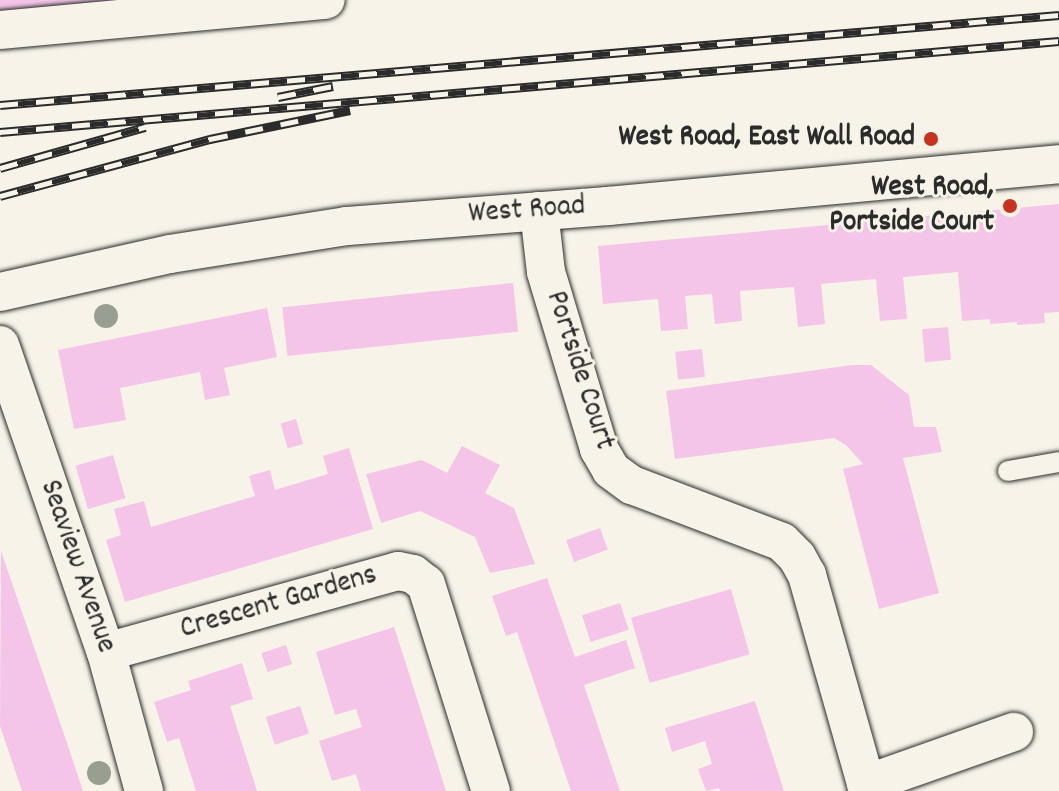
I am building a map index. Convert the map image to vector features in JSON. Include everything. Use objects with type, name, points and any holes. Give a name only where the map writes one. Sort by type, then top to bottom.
[{"type":"street","points":[[0,30],[216,6],[326,0]]},
{"type":"street","name":"West Road","points":[[0,292],[170,254],[332,228],[1059,164]]},
{"type":"street","name":"Portside Court","points":[[539,211],[546,272],[599,449],[611,470],[632,485],[782,542],[797,557],[807,575],[867,787],[1014,732]]},
{"type":"street","name":"Seaview Avenue","points":[[0,345],[106,652],[144,791]]},
{"type":"street","name":"Crescent Gardens","points":[[106,652],[398,571],[413,574],[426,584],[491,791]]},
{"type":"lane","points":[[1008,471],[1059,462]]},
{"type":"building","points":[[0,0],[145,0],[0,18]]},
{"type":"building","points":[[1059,204],[1059,312],[1044,313],[1045,323],[990,324],[990,319],[962,321],[958,272],[903,277],[907,319],[880,321],[876,279],[821,284],[825,324],[798,327],[794,287],[740,291],[742,321],[715,324],[712,294],[685,296],[688,329],[661,331],[658,299],[603,304],[598,246]]},
{"type":"building","points":[[513,283],[518,332],[287,356],[282,307]]},
{"type":"building","points":[[267,308],[277,357],[224,368],[230,395],[205,400],[200,372],[120,388],[126,420],[74,429],[58,350]]},
{"type":"building","points":[[948,327],[951,360],[925,362],[922,329]]},
{"type":"building","points":[[702,349],[705,377],[678,380],[675,352]]},
{"type":"building","points":[[871,365],[909,395],[914,427],[936,427],[942,452],[903,458],[939,593],[879,609],[843,469],[863,464],[847,446],[834,438],[675,459],[666,391]]},
{"type":"building","points":[[296,419],[303,444],[288,448],[281,423]]},
{"type":"building","points":[[462,446],[500,465],[485,493],[514,508],[535,564],[490,573],[475,537],[420,511],[381,523],[366,474],[422,460],[447,473]]},
{"type":"building","points":[[349,448],[373,529],[125,602],[106,540],[121,535],[114,509],[144,501],[151,527],[255,496],[249,476],[270,470],[275,490],[328,474],[323,456]]},
{"type":"building","points":[[113,455],[125,498],[88,509],[76,466]]},
{"type":"building","points":[[600,528],[608,550],[574,562],[566,540]]},
{"type":"building","points":[[1,551],[83,791],[22,791],[0,726]]},
{"type":"building","points":[[547,578],[575,657],[626,640],[635,668],[584,685],[620,791],[571,791],[517,632],[506,636],[492,596]]},
{"type":"building","points":[[731,589],[750,654],[650,683],[631,618]]},
{"type":"building","points":[[620,603],[629,630],[591,642],[582,615]]},
{"type":"building","points":[[394,627],[446,791],[361,791],[356,774],[332,781],[319,741],[362,727],[356,709],[335,715],[316,652]]},
{"type":"building","points":[[286,645],[292,664],[267,672],[261,653]]},
{"type":"building","points":[[242,663],[253,699],[230,706],[257,791],[196,791],[179,738],[167,742],[154,702],[191,690],[188,681]]},
{"type":"building","points":[[755,701],[784,791],[720,791],[719,788],[706,791],[698,769],[712,764],[705,741],[672,752],[665,728]]},
{"type":"building","points":[[300,706],[309,734],[275,745],[266,717]]},
{"type":"railway","points":[[0,105],[1059,15]]},
{"type":"railway","points":[[0,132],[1059,41]]},
{"type":"railway","points":[[278,97],[333,86]]},
{"type":"railway","points":[[0,196],[210,139],[350,110]]},
{"type":"railway","points":[[0,168],[145,127]]},
{"type":"place","name":"West Road, East Wall Road","points":[[931,139]]},
{"type":"place","name":"West Road, Portside Court","points":[[1010,206]]}]
